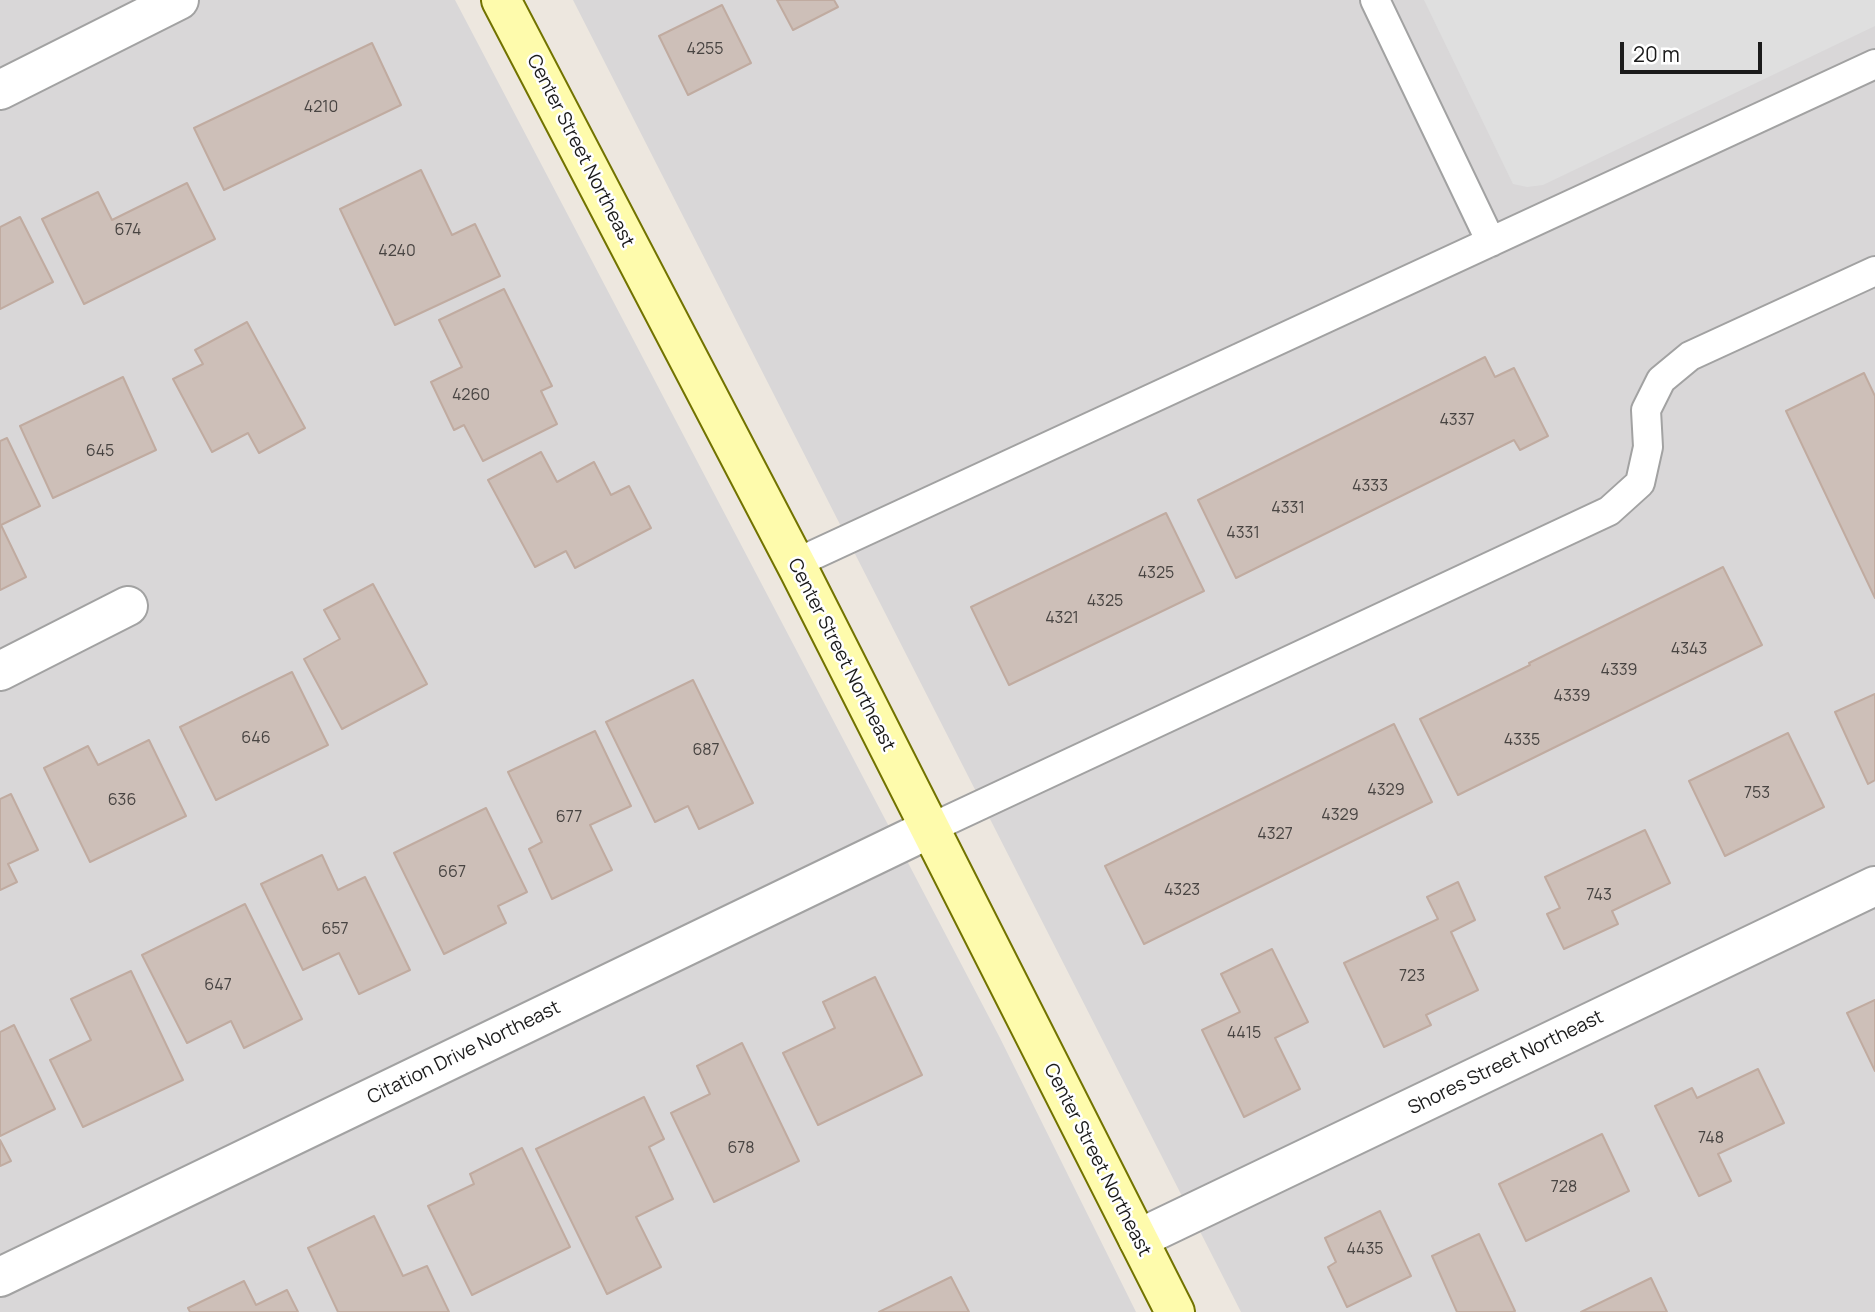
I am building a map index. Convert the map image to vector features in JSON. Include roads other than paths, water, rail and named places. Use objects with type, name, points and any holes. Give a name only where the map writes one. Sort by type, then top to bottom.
[{"type":"main road","name":"Center Street Northeast","points":[[501,0],[794,564],[1175,1312]]},
{"type":"street","points":[[0,90],[179,0]]},
{"type":"street","points":[[0,671],[128,606]]},
{"type":"street","name":"Citation Drive Northeast","points":[[0,1277],[929,829]]},
{"type":"street","name":"Shores Street Northeast","points":[[1138,1239],[1875,886]]},
{"type":"lane","points":[[1375,0],[1491,242]]},
{"type":"lane","points":[[794,564],[1875,64]]},
{"type":"lane","points":[[929,829],[1609,511],[1640,483],[1648,447],[1646,410],[1661,380],[1690,356],[1875,271]]}]
